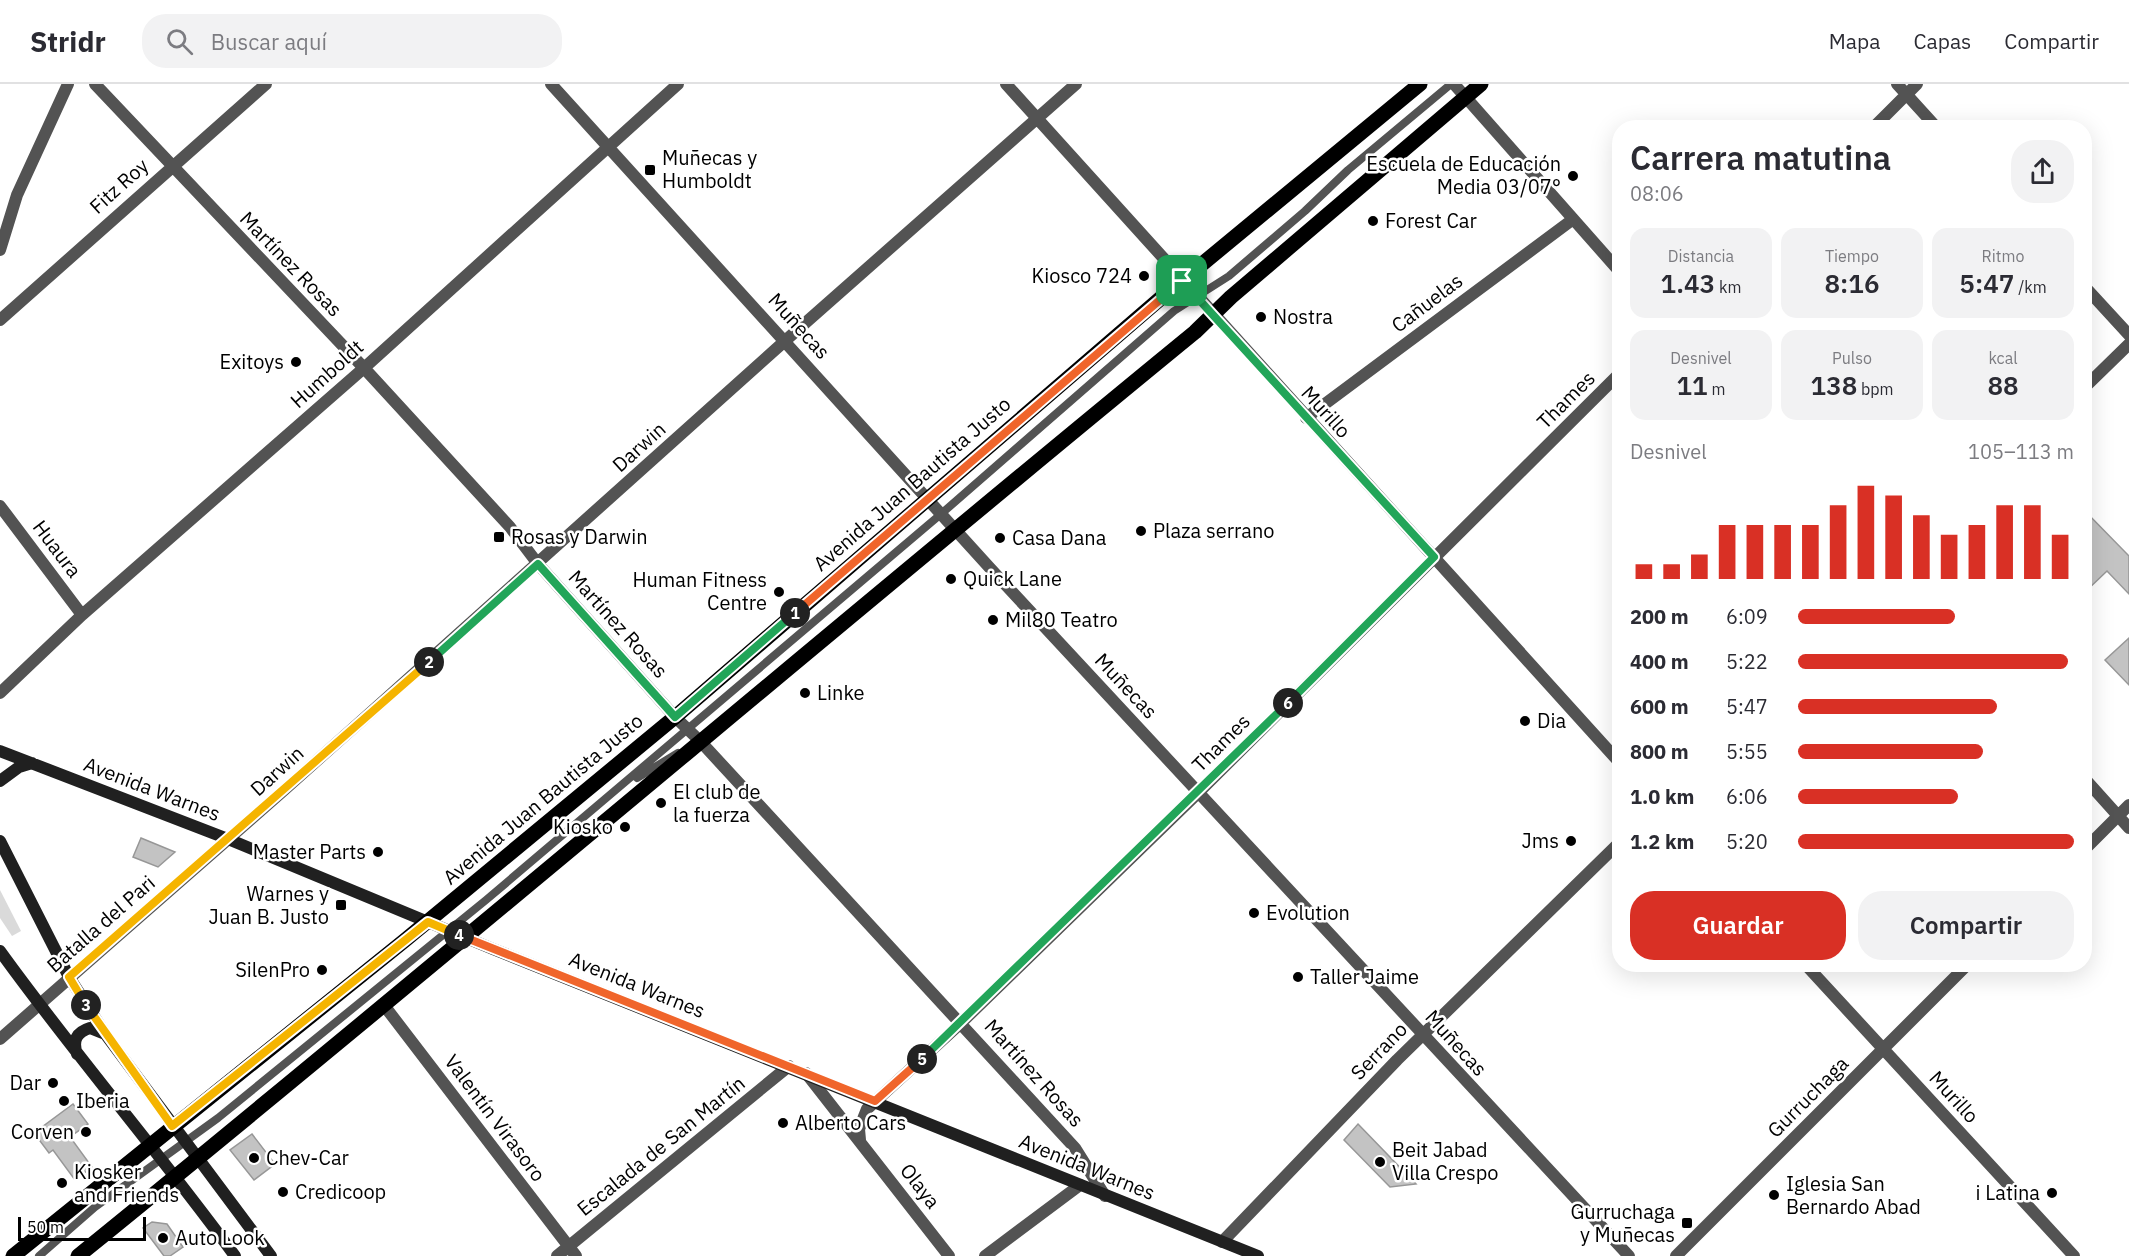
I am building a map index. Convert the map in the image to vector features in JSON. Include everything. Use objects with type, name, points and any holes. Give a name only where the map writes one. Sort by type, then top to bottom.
[{"type":"main road","name":"Avenida Juan Bautista Justo","points":[[13,1256],[428,922],[675,717],[1182,281],[1420,84]]},
{"type":"main road","points":[[78,1256],[702,742],[955,528],[1214,315],[1231,297],[1481,84]]},
{"type":"main road","name":"Avenida Warnes","points":[[0,751],[228,839],[465,938],[1258,1256]]},
{"type":"main road","points":[[0,781],[19,767],[32,763]]},
{"type":"main road","points":[[0,841],[69,977],[106,1035],[271,1256]]},
{"type":"main road","points":[[0,951],[76,1054],[176,1175],[235,1256]]},
{"type":"main road","points":[[76,1054],[74,1045],[76,1037],[82,1030],[90,1028],[106,1035]]},
{"type":"street","points":[[0,250],[18,195],[68,84]]},
{"type":"street","name":"Martínez Rosas","points":[[95,84],[364,368],[510,527],[538,564],[675,717],[702,742],[962,1022],[1075,1148],[1105,1196]]},
{"type":"street","name":"Fitz Roy","points":[[0,320],[266,84]]},
{"type":"street","name":"Muñecas","points":[[551,84],[786,340],[941,514],[1629,1256]]},
{"type":"street","name":"Humboldt","points":[[0,693],[82,615],[364,368],[678,84]]},
{"type":"street","name":"Murillo","points":[[1006,84],[1612,754]]},
{"type":"street","name":"Darwin","points":[[228,839],[1076,84]]},
{"type":"street","points":[[1452,84],[1612,263]]},
{"type":"street","points":[[1897,84],[1930,120]]},
{"type":"street","points":[[1881,120],[1917,84]]},
{"type":"street","name":"Cañuelas","points":[[1306,418],[1572,220]]},
{"type":"street","points":[[2092,295],[2129,335]]},
{"type":"street","points":[[2092,380],[2129,344]]},
{"type":"street","name":"Thames","points":[[875,1101],[962,1022],[1198,793],[1612,381]]},
{"type":"street","name":"Huaura","points":[[0,506],[82,615]]},
{"type":"street","points":[[2092,787],[2129,828]]},
{"type":"street","points":[[2092,842],[2129,805]]},
{"type":"street","name":"Batalla del Pari","points":[[0,1039],[228,839]]},
{"type":"street","name":"Serrano","points":[[1222,1242],[1422,1034],[1612,850]]},
{"type":"street","name":"Murillo","points":[[1812,972],[2074,1256]]},
{"type":"street","name":"Gurruchaga","points":[[1676,1256],[1960,972]]},
{"type":"street","name":"Valentín Virasoro","points":[[383,1004],[572,1252]]},
{"type":"street","name":"Escalada de San Martín","points":[[557,1256],[572,1252],[789,1066]]},
{"type":"street","name":"Olaya","points":[[806,1073],[949,1256]]},
{"type":"street","points":[[895,1083],[893,1098],[899,1111]]},
{"type":"street","points":[[860,1140],[862,1118],[875,1101]]},
{"type":"street","points":[[985,1256],[1080,1185]]},
{"type":"lane","points":[[39,1256],[95,1207],[163,1159],[449,931],[941,514],[1174,311],[1258,252],[1348,170],[1452,84]]},
{"type":"lane","points":[[604,800],[666,759],[702,742]]},
{"type":"shaded area","points":[[0,890],[21,931],[12,936],[0,918]]},
{"type":"building","points":[[2092,518],[2129,556],[2129,594],[2107,571],[2092,585]]},
{"type":"building","points":[[2129,638],[2129,685],[2105,660]]},
{"type":"building","points":[[141,838],[175,852],[158,867],[133,857]]},
{"type":"building","points":[[73,1104],[88,1124],[70,1137],[92,1167],[75,1180],[53,1150],[49,1153],[34,1133]]},
{"type":"building","name":"Beit Jabad Villa Crespo","points":[[1358,1124],[1416,1184],[1390,1187],[1344,1140]]},
{"type":"building","name":"Chev-Car","points":[[252,1134],[275,1164],[254,1180],[230,1150]]},
{"type":"building","name":"Auto Look","points":[[152,1222],[167,1224],[183,1247],[170,1256],[164,1256],[143,1228]]},
{"type":"place","name":"Muñecas y Humboldt","points":[[650,170]]},
{"type":"place","name":"Escuela de Educación Media 03/07°","points":[[1573,176]]},
{"type":"place","name":"Forest Car","points":[[1373,221]]},
{"type":"place","name":"Kiosco 724","points":[[1144,276]]},
{"type":"place","name":"Nostra","points":[[1261,317]]},
{"type":"place","name":"Exitoys","points":[[296,362]]},
{"type":"place","name":"Plaza serrano","points":[[1141,531]]},
{"type":"place","name":"Rosas y Darwin","points":[[499,537]]},
{"type":"place","name":"Casa Dana","points":[[1000,538]]},
{"type":"place","name":"Quick Lane","points":[[951,579]]},
{"type":"place","name":"Human Fitness Centre","points":[[779,592]]},
{"type":"place","name":"Mil80 Teatro","points":[[993,620]]},
{"type":"place","name":"Linke","points":[[805,693]]},
{"type":"place","name":"Dia","points":[[1525,721]]},
{"type":"place","name":"El club de la fuerza","points":[[661,803]]},
{"type":"place","name":"Kiosko","points":[[625,827]]},
{"type":"place","name":"Jms","points":[[1571,841]]},
{"type":"place","name":"Master Parts","points":[[378,852]]},
{"type":"place","name":"Warnes y Juan B. Justo","points":[[341,905]]},
{"type":"place","name":"Evolution","points":[[1254,913]]},
{"type":"place","name":"SilenPro","points":[[322,970]]},
{"type":"place","name":"Taller Jaime","points":[[1298,977]]},
{"type":"place","name":"Dar","points":[[53,1083]]},
{"type":"place","name":"Iberia","points":[[64,1101]]},
{"type":"place","name":"Alberto Cars","points":[[783,1123]]},
{"type":"place","name":"Corven","points":[[86,1132]]},
{"type":"place","name":"Chev-Car","points":[[254,1158]]},
{"type":"place","name":"Beit Jabad Villa Crespo","points":[[1380,1162]]},
{"type":"place","name":"Kiosker and Friends","points":[[62,1183]]},
{"type":"place","name":"Credicoop","points":[[283,1192]]},
{"type":"place","name":"i Latina","points":[[2052,1193]]},
{"type":"place","name":"Iglesia San Bernardo Abad","points":[[1774,1195]]},
{"type":"place","name":"Gurruchaga y Muñecas","points":[[1687,1223]]},
{"type":"place","name":"Auto Look","points":[[163,1238]]},
{"type":"route","points":[[1182,281],[1434,557],[1198,793],[962,1022],[875,1101],[428,922],[172,1126],[106,1035],[69,977],[266,807],[538,564],[675,717],[1182,281]]}]
